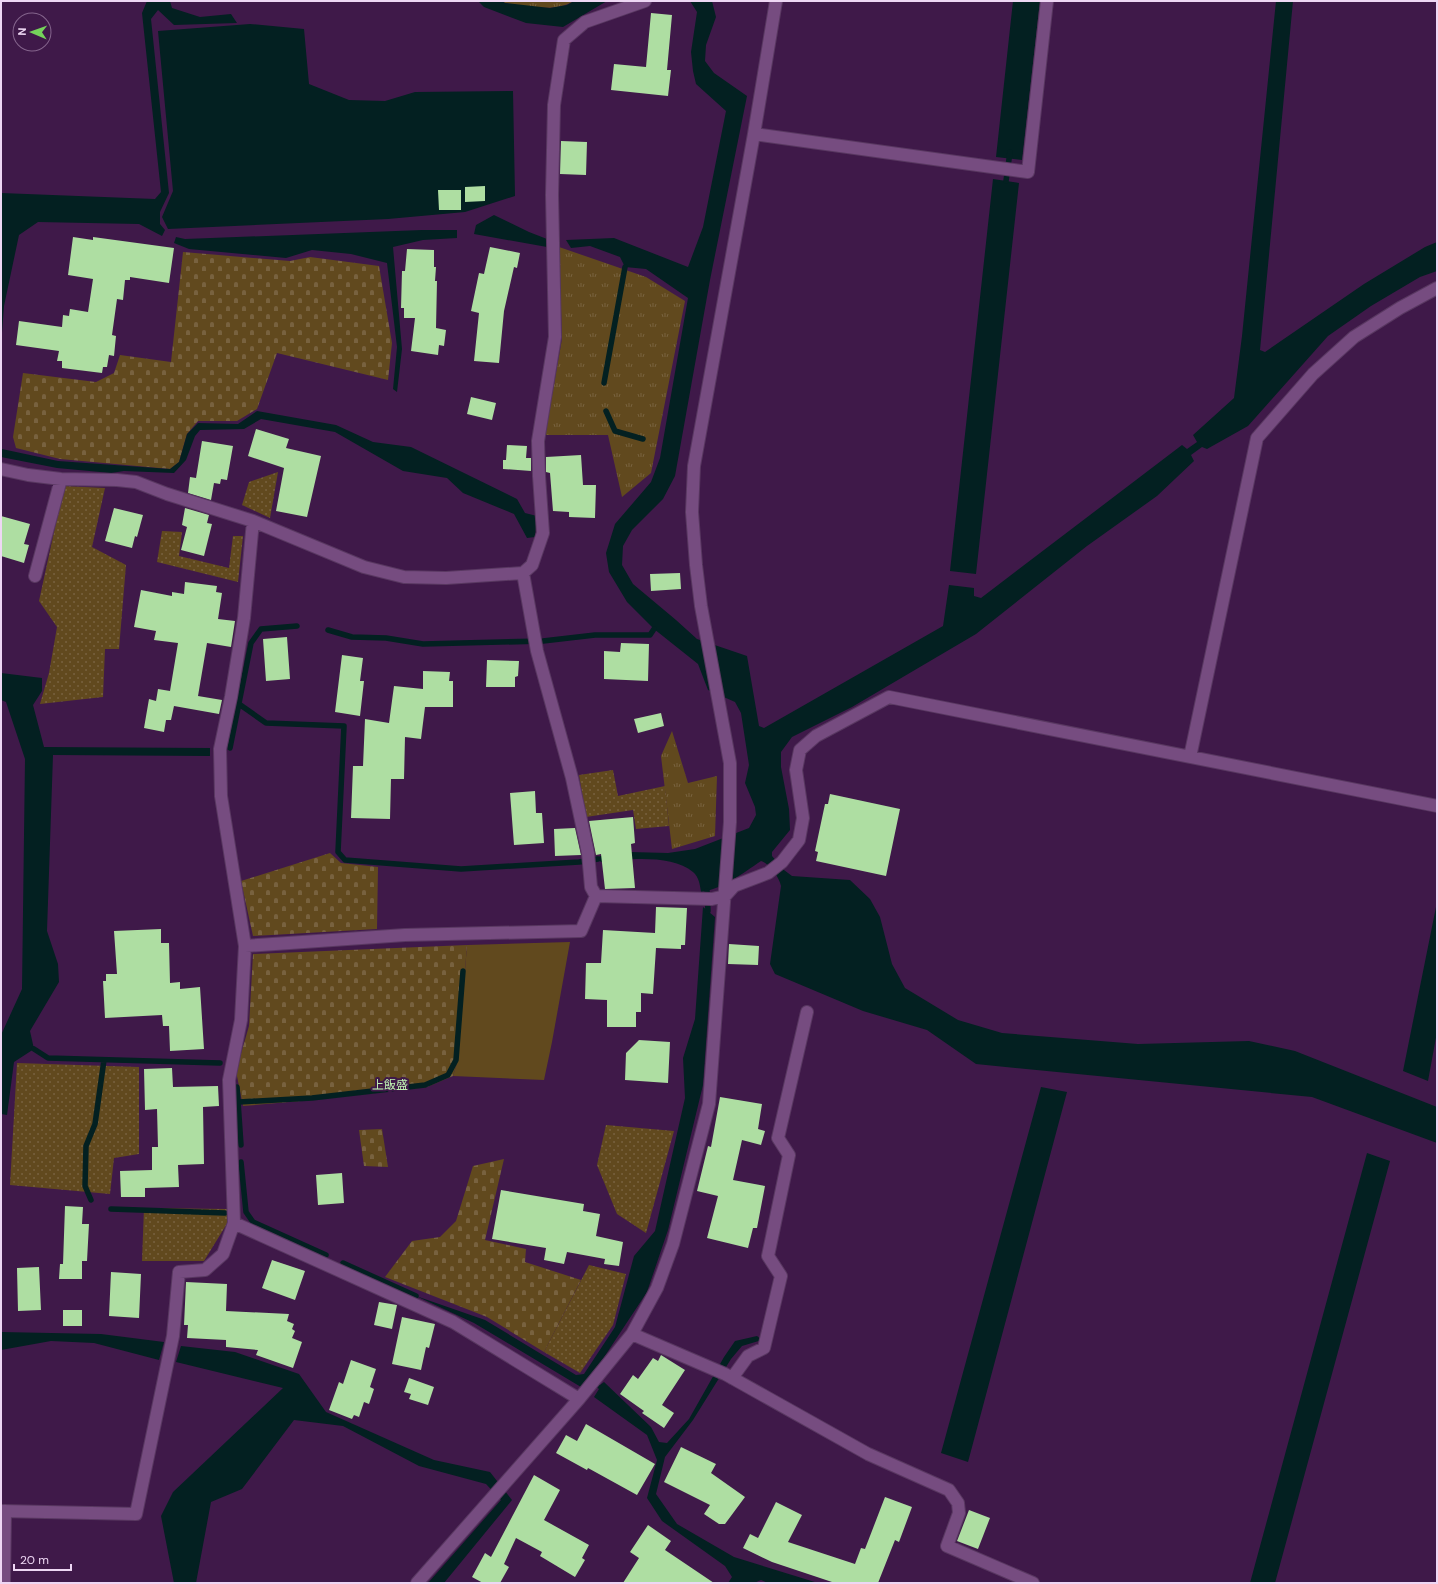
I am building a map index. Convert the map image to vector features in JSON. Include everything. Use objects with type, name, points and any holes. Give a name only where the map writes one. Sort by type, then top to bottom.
[{"type":"street","points":[[1,468],[28,475],[61,479],[117,480],[136,482],[167,494],[253,521],[364,567],[404,577],[446,578],[523,573],[532,565],[543,534],[538,441],[555,337],[552,195],[554,105],[564,40],[585,22],[645,1]]},
{"type":"street","points":[[417,1583],[579,1399],[632,1334],[657,1288],[673,1244],[709,1104],[730,822],[730,763],[706,636],[696,565],[692,512],[694,466],[754,134],[776,1]]},
{"type":"street","points":[[754,134],[1028,172],[1046,1]]},
{"type":"street","points":[[1190,757],[1257,438],[1312,374],[1354,337],[1400,308],[1437,288]]},
{"type":"street","points":[[36,576],[61,479]]},
{"type":"street","points":[[4,1583],[3,1511],[136,1514],[173,1336],[179,1272],[205,1270],[223,1254],[234,1224],[229,1080],[241,1020],[245,946],[221,796],[220,749],[231,697],[244,618],[253,521]]},
{"type":"street","points":[[245,946],[406,935],[580,931],[596,896],[592,887],[588,853],[572,778],[536,641],[523,573]]},
{"type":"street","points":[[596,896],[707,899],[725,896],[734,886],[768,873],[782,862],[798,840],[803,818],[796,770],[800,750],[816,736],[889,697],[1437,806]]},
{"type":"street","points":[[724,1374],[748,1356],[764,1348],[781,1276],[768,1256],[789,1155],[778,1138],[807,1012]]},
{"type":"street","points":[[234,1224],[453,1322],[579,1399]]},
{"type":"street","points":[[632,1334],[724,1374],[868,1454],[950,1490],[958,1503],[959,1513],[947,1546],[1033,1583]]},
{"type":"green space","points":[[502,1],[574,1],[558,7],[540,8],[505,3]]},
{"type":"green space","points":[[559,247],[646,277],[685,301],[651,473],[622,497],[608,435],[545,435],[562,339]]},
{"type":"green space","points":[[183,252],[290,261],[310,257],[379,266],[392,343],[388,380],[277,353],[257,409],[237,421],[198,421],[187,434],[179,462],[170,469],[60,459],[16,448],[13,437],[23,373],[96,382],[114,373],[120,355],[171,362]]},
{"type":"green space","points":[[278,472],[270,518],[242,505],[249,482]]},
{"type":"green space","points":[[64,486],[105,488],[92,547],[126,565],[119,649],[105,649],[103,697],[40,704],[49,673],[57,627],[39,601]]},
{"type":"green space","points":[[162,531],[182,532],[179,556],[229,568],[233,536],[243,536],[238,582],[157,562]]},
{"type":"green space","points":[[672,731],[688,783],[717,776],[715,836],[672,849],[661,756]]},
{"type":"green space","points":[[613,770],[618,796],[665,786],[669,826],[636,829],[633,810],[586,817],[579,775]]},
{"type":"green space","points":[[330,853],[341,863],[378,867],[377,929],[253,936],[241,881]]},
{"type":"green space","points":[[570,942],[544,1080],[453,1076],[458,1060],[467,945]]},
{"type":"green space","points":[[467,945],[458,1060],[453,1076],[427,1087],[313,1100],[243,1106],[236,1071],[249,1026],[253,954]]},
{"type":"green space","points":[[17,1063],[139,1067],[139,1154],[114,1158],[110,1194],[10,1185]]},
{"type":"green space","points":[[606,1125],[674,1131],[646,1233],[617,1214],[597,1165]]},
{"type":"green space","points":[[382,1129],[388,1167],[364,1166],[359,1130]]},
{"type":"green space","points":[[504,1159],[485,1240],[526,1249],[525,1262],[581,1280],[544,1352],[487,1317],[385,1277],[412,1241],[440,1237],[456,1221],[473,1166]]},
{"type":"green space","points":[[144,1208],[227,1209],[228,1222],[204,1261],[142,1261]]},
{"type":"green space","points":[[589,1265],[626,1274],[613,1325],[580,1373],[544,1352]]},
{"type":"shaded area","points":[[147,1],[170,1],[172,8],[200,17],[231,14],[237,23],[174,25],[158,10],[151,19],[169,193],[160,212],[160,224],[165,230],[162,236],[139,224],[38,222],[19,235],[4,306],[1,346],[1,193],[155,199],[161,192],[142,13]]},
{"type":"shaded area","points":[[478,1],[502,1],[505,3],[550,8],[567,5],[574,1],[607,1],[563,27],[526,23],[484,7]]},
{"type":"shaded area","points":[[690,1],[712,1],[716,17],[706,45],[705,61],[714,73],[747,96],[710,280],[675,476],[663,499],[632,530],[623,546],[622,565],[633,584],[697,639],[747,656],[759,726],[764,728],[943,626],[949,585],[974,588],[974,596],[981,598],[1182,445],[1187,449],[1197,442],[1193,435],[1234,398],[1242,336],[1276,1],[1293,1],[1260,350],[1265,352],[1364,284],[1425,247],[1437,242],[1437,271],[1420,277],[1371,306],[1328,336],[1248,426],[1207,449],[1202,447],[1191,455],[1194,461],[1157,496],[1087,546],[976,634],[852,707],[792,737],[781,752],[781,767],[789,809],[790,830],[772,852],[772,856],[784,870],[792,876],[850,880],[870,899],[880,917],[892,964],[905,988],[958,1020],[1002,1033],[1138,1044],[1249,1041],[1295,1051],[1437,1107],[1437,1143],[1312,1097],[976,1064],[927,1030],[863,1011],[775,974],[770,964],[781,886],[774,871],[761,861],[725,884],[717,888],[701,892],[697,876],[684,866],[673,862],[636,859],[601,862],[598,859],[600,856],[630,852],[668,853],[695,849],[749,828],[756,815],[755,807],[745,783],[749,765],[741,713],[735,702],[708,690],[698,664],[654,629],[627,602],[609,572],[606,553],[615,524],[651,482],[660,458],[688,298],[646,269],[625,267],[620,257],[590,246],[571,248],[566,240],[614,238],[688,267],[703,227],[726,111],[696,84],[691,52],[697,12]]},
{"type":"shaded area","points":[[1013,1],[1040,1],[1022,160],[996,157]]},
{"type":"shaded area","points":[[250,24],[304,29],[309,84],[349,100],[385,101],[415,92],[513,91],[515,196],[465,212],[388,219],[168,229],[162,217],[173,191],[158,31]]},
{"type":"shaded area","points":[[993,179],[1019,183],[976,574],[950,571]]},
{"type":"shaded area","points":[[494,215],[547,239],[547,247],[474,234],[476,225]]},
{"type":"shaded area","points":[[457,230],[457,238],[423,240],[393,247],[402,349],[397,392],[393,389],[397,347],[387,263],[351,254],[312,250],[286,258],[189,249],[174,243],[176,237],[185,239]]},
{"type":"shaded area","points":[[257,411],[336,425],[373,442],[411,447],[517,499],[525,513],[537,516],[535,537],[527,538],[514,514],[463,493],[447,478],[403,471],[335,432],[261,419],[244,429],[200,430],[195,436],[186,460],[174,473],[124,471],[111,473],[57,468],[1,457],[1,447],[2,449],[58,461],[170,469],[179,462],[187,434],[198,423],[238,424]]},
{"type":"shaded area","points":[[1,673],[42,678],[42,691],[33,705],[44,747],[210,748],[210,756],[53,755],[47,931],[58,964],[59,982],[30,1031],[34,1049],[14,1062],[7,1115],[1,1114],[1,1035],[22,989],[25,759],[6,702],[1,700]]},
{"type":"shaded area","points":[[1437,902],[1437,1032],[1428,1081],[1403,1071]]},
{"type":"shaded area","points":[[703,907],[715,917],[703,1085],[668,1230],[647,1292],[591,1377],[600,1385],[604,1382],[651,1427],[659,1442],[667,1443],[689,1419],[724,1357],[735,1341],[757,1336],[762,1340],[742,1346],[731,1359],[693,1420],[665,1457],[656,1494],[677,1524],[734,1557],[818,1583],[768,1583],[761,1580],[754,1583],[728,1583],[732,1577],[725,1566],[662,1521],[647,1498],[657,1460],[647,1435],[594,1397],[599,1389],[588,1380],[581,1387],[474,1323],[416,1296],[485,1320],[576,1375],[584,1374],[615,1327],[634,1256],[655,1231],[685,1098],[683,1058],[695,1019]]},
{"type":"shaded area","points":[[1041,1087],[1067,1092],[968,1462],[941,1453]]},
{"type":"shaded area","points":[[1367,1153],[1390,1161],[1275,1583],[1250,1583]]},
{"type":"shaded area","points":[[1,1332],[101,1334],[164,1342],[159,1360],[94,1343],[51,1341],[1,1350]]},
{"type":"shaded area","points":[[181,1346],[235,1352],[299,1374],[326,1412],[434,1460],[490,1472],[512,1500],[444,1583],[428,1583],[501,1500],[486,1484],[419,1466],[343,1426],[294,1420],[242,1489],[211,1502],[196,1583],[174,1583],[161,1516],[173,1492],[283,1388],[176,1362]]},
{"type":"building","points":[[651,13],[672,15],[667,70],[671,70],[668,96],[611,90],[614,64],[646,67]]},
{"type":"building","points":[[561,141],[587,142],[586,175],[560,174]]},
{"type":"building","points":[[485,186],[485,201],[465,202],[465,187]]},
{"type":"building","points":[[438,190],[461,190],[461,210],[439,210]]},
{"type":"building","points":[[73,237],[93,240],[93,237],[174,248],[169,283],[130,277],[130,280],[125,280],[123,300],[117,299],[112,335],[116,336],[114,356],[109,355],[107,367],[103,367],[102,373],[62,368],[62,361],[57,361],[59,351],[16,345],[19,321],[62,327],[63,315],[69,316],[70,309],[88,312],[93,279],[68,275]]},
{"type":"building","points":[[490,247],[520,253],[517,268],[514,267],[504,311],[499,363],[474,361],[479,313],[471,311],[479,273],[484,274]]},
{"type":"building","points":[[407,249],[434,250],[434,267],[436,267],[435,281],[437,281],[436,328],[446,330],[444,346],[439,345],[438,355],[411,351],[415,318],[404,318],[404,308],[401,308],[402,271],[405,271]]},
{"type":"building","points":[[471,397],[496,403],[492,420],[467,414]]},
{"type":"building","points":[[256,429],[289,439],[286,448],[321,456],[307,517],[276,511],[284,468],[248,456]]},
{"type":"building","points":[[202,441],[233,446],[227,480],[221,479],[220,484],[214,483],[211,500],[188,493],[190,477],[196,478]]},
{"type":"building","points":[[507,445],[527,446],[526,458],[531,458],[531,471],[503,469],[503,460],[506,460]]},
{"type":"building","points":[[581,455],[583,485],[596,485],[595,518],[569,517],[569,512],[553,511],[550,473],[546,472],[546,457]]},
{"type":"building","points":[[114,508],[143,515],[137,537],[135,536],[132,548],[105,541]]},
{"type":"building","points":[[185,508],[209,515],[207,523],[212,524],[204,556],[181,550],[187,527],[182,525]]},
{"type":"building","points":[[1,516],[30,524],[24,544],[29,545],[24,563],[1,556]]},
{"type":"building","points":[[680,573],[681,589],[651,591],[650,574]]},
{"type":"building","points":[[185,582],[217,586],[216,592],[222,593],[218,619],[235,621],[231,647],[207,643],[198,696],[222,700],[219,714],[174,706],[171,720],[166,720],[164,732],[144,728],[149,699],[156,701],[158,689],[170,691],[178,643],[154,640],[156,631],[134,627],[141,590],[172,596],[172,592],[184,594]]},
{"type":"building","points":[[287,637],[290,679],[266,681],[263,639]]},
{"type":"building","points":[[621,643],[649,644],[648,681],[604,679],[604,651],[620,652]]},
{"type":"building","points":[[342,655],[363,658],[360,681],[364,681],[360,716],[335,712]]},
{"type":"building","points":[[487,660],[519,661],[518,676],[515,677],[515,687],[486,687]]},
{"type":"building","points":[[423,671],[450,672],[449,681],[453,681],[453,707],[425,707],[421,739],[405,737],[404,779],[391,779],[390,819],[351,818],[353,766],[363,766],[365,719],[389,723],[394,686],[423,689]]},
{"type":"building","points":[[661,713],[664,726],[638,733],[634,719]]},
{"type":"building","points":[[535,791],[536,813],[542,813],[544,843],[514,845],[510,793]]},
{"type":"building","points":[[830,794],[900,809],[886,876],[816,861],[818,852],[815,851],[825,804],[828,804]]},
{"type":"building","points":[[633,817],[635,843],[631,844],[635,888],[605,889],[601,854],[596,855],[589,821]]},
{"type":"building","points":[[575,828],[581,855],[555,856],[554,829]]},
{"type":"building","points":[[656,907],[687,908],[685,945],[681,945],[681,949],[656,948],[653,994],[641,993],[641,1012],[636,1012],[636,1027],[607,1027],[607,1000],[585,999],[586,963],[601,963],[603,930],[655,933]]},
{"type":"building","points":[[161,929],[161,943],[169,943],[170,983],[180,982],[180,989],[200,987],[204,1049],[170,1051],[169,1026],[163,1026],[162,1015],[105,1018],[103,981],[106,981],[106,974],[117,974],[114,931]]},
{"type":"building","points":[[729,944],[759,946],[758,965],[728,964]]},
{"type":"building","points":[[639,1040],[670,1042],[668,1083],[625,1080],[626,1053]]},
{"type":"building","points":[[172,1068],[173,1087],[218,1086],[219,1106],[203,1107],[204,1164],[178,1165],[179,1187],[145,1188],[145,1197],[121,1197],[120,1171],[152,1170],[152,1147],[158,1147],[157,1109],[145,1110],[144,1069]]},
{"type":"building","points":[[720,1097],[762,1104],[758,1129],[765,1131],[761,1145],[742,1140],[733,1180],[765,1186],[757,1228],[753,1228],[748,1248],[707,1238],[718,1196],[697,1191],[708,1146],[711,1147]]},
{"type":"building","points":[[342,1173],[344,1203],[318,1205],[316,1175]]},
{"type":"building","points":[[501,1190],[584,1204],[583,1211],[600,1214],[596,1236],[623,1242],[619,1266],[604,1264],[605,1259],[567,1252],[564,1264],[544,1260],[546,1248],[492,1239]]},
{"type":"building","points":[[65,1206],[83,1207],[82,1224],[89,1224],[87,1261],[82,1261],[82,1279],[59,1279],[60,1264],[63,1264]]},
{"type":"building","points":[[272,1260],[305,1271],[295,1300],[262,1288]]},
{"type":"building","points":[[39,1267],[41,1310],[18,1311],[17,1268]]},
{"type":"building","points":[[111,1272],[141,1274],[139,1318],[109,1316]]},
{"type":"building","points":[[186,1282],[227,1284],[226,1311],[289,1314],[287,1321],[294,1324],[292,1329],[295,1331],[292,1338],[302,1342],[293,1368],[256,1355],[258,1350],[226,1347],[226,1340],[187,1338],[188,1325],[184,1325]]},
{"type":"building","points":[[379,1302],[397,1305],[392,1329],[374,1325]]},
{"type":"building","points":[[63,1310],[82,1310],[82,1326],[63,1326]]},
{"type":"building","points":[[402,1317],[435,1324],[429,1348],[426,1347],[421,1370],[392,1364]]},
{"type":"building","points":[[661,1355],[685,1370],[662,1405],[674,1413],[664,1428],[642,1413],[644,1411],[620,1394],[633,1375],[638,1379],[653,1358],[658,1361]]},
{"type":"building","points":[[351,1360],[376,1369],[370,1387],[374,1389],[369,1404],[364,1402],[359,1417],[354,1415],[352,1419],[329,1410],[339,1382],[343,1384]]},
{"type":"building","points":[[409,1378],[434,1387],[428,1405],[409,1399],[411,1394],[404,1392]]},
{"type":"building","points":[[586,1424],[655,1464],[637,1495],[588,1468],[587,1470],[556,1453],[566,1435],[577,1441]]},
{"type":"building","points":[[681,1447],[716,1464],[711,1473],[745,1497],[725,1524],[719,1524],[704,1514],[710,1505],[664,1482]]},
{"type":"building","points":[[534,1475],[560,1490],[544,1520],[589,1545],[582,1558],[585,1560],[575,1577],[540,1556],[542,1552],[516,1538],[504,1564],[509,1567],[500,1583],[483,1583],[472,1577],[485,1553],[491,1557]]},
{"type":"building","points":[[885,1497],[912,1507],[899,1542],[895,1540],[878,1583],[835,1583],[772,1562],[743,1548],[750,1534],[758,1538],[776,1502],[802,1515],[788,1542],[855,1564],[861,1548],[865,1549]]},
{"type":"building","points":[[969,1510],[990,1518],[978,1549],[957,1541]]},
{"type":"building","points":[[648,1525],[671,1541],[665,1550],[714,1583],[623,1583],[639,1558],[630,1552]]},
{"type":"waterway","points":[[1006,181],[1010,152]]},
{"type":"waterway","points":[[604,383],[625,267]]},
{"type":"waterway","points":[[606,411],[615,431],[643,439]]},
{"type":"waterway","points":[[230,748],[251,643],[261,629],[297,626]]},
{"type":"waterway","points":[[328,630],[352,637],[386,638],[423,644],[543,641],[595,635],[650,635],[654,629]]},
{"type":"waterway","points":[[239,704],[266,723],[344,726],[338,852],[345,860],[461,869],[579,862],[598,859]]},
{"type":"waterway","points":[[707,891],[708,911]]},
{"type":"waterway","points":[[239,1102],[312,1098],[425,1085],[448,1075],[456,1060],[463,971]]},
{"type":"waterway","points":[[34,1049],[48,1058],[220,1063]]},
{"type":"waterway","points":[[91,1200],[85,1186],[86,1146],[95,1124],[104,1060]]},
{"type":"waterway","points":[[237,1087],[241,1145]]},
{"type":"waterway","points":[[241,1162],[246,1212],[253,1222],[326,1255]]},
{"type":"waterway","points":[[111,1209],[225,1213]]},
{"type":"waterway","points":[[343,1263],[416,1296]]},
{"type":"district","name":"上飯盛","points":[[390,1085]]}]
